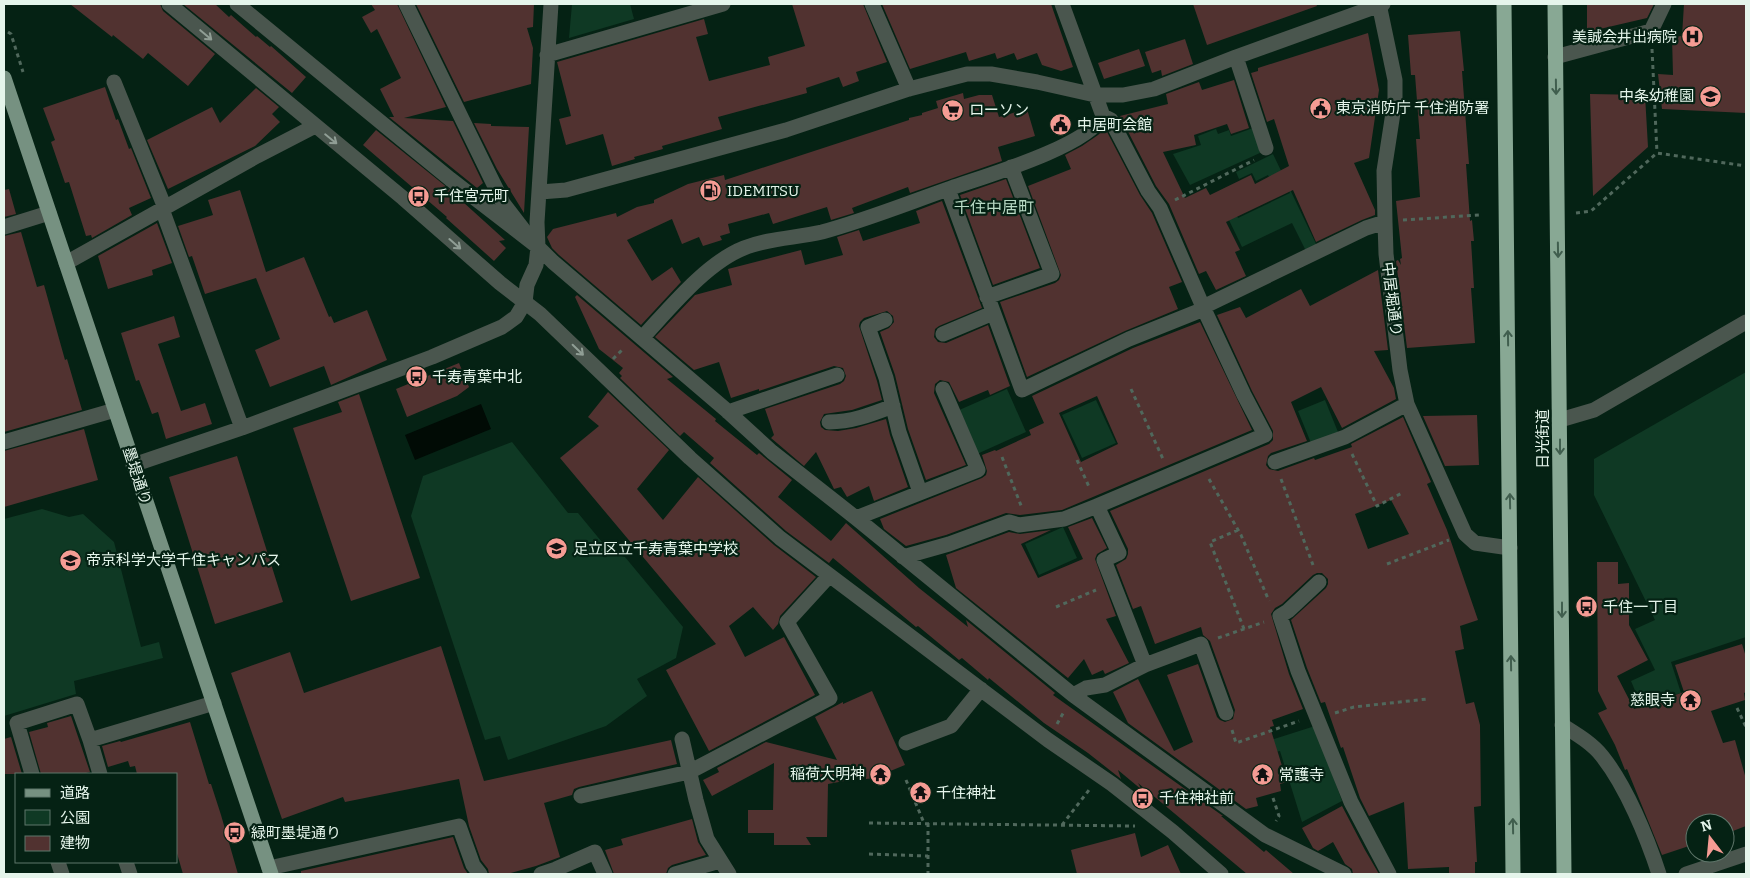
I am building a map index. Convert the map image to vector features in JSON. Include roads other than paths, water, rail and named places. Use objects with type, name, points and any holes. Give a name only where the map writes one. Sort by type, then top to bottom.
[{"type":"highway","points":[[1504,4],[1513,874]]},
{"type":"highway","name":"日光街道","points":[[1555,4],[1564,874]]},
{"type":"main road","name":"墨堤通り","points":[[4,78],[270,871]]},
{"type":"street","points":[[169,4],[403,198],[500,283],[540,314],[690,458],[780,538],[1048,740],[1100,775],[1158,820],[1221,874]]},
{"type":"street","points":[[236,4],[442,173],[538,247],[772,452],[1073,695],[1265,835],[1344,874]]},
{"type":"street","points":[[406,4],[504,203],[538,247]]},
{"type":"street","points":[[133,465],[242,428],[432,357],[502,327],[516,317],[525,302],[527,285],[536,265],[551,4]]},
{"type":"street","points":[[548,55],[724,4]]},
{"type":"street","points":[[872,4],[909,89]]},
{"type":"street","points":[[640,336],[694,284],[727,256],[744,248],[819,232],[875,216],[1043,155],[1073,140],[1098,124],[1102,116],[1062,4]]},
{"type":"street","points":[[540,192],[566,190],[786,130],[909,89],[967,74],[991,74],[1095,94],[1123,95],[1154,89],[1236,56],[1380,4]]},
{"type":"street","name":"中居堀通り","points":[[1380,4],[1395,80],[1395,100],[1384,171],[1387,263],[1400,370],[1407,404],[1466,534],[1475,543],[1510,548]]},
{"type":"street","points":[[1555,57],[1651,31],[1664,4]]},
{"type":"street","points":[[1236,56],[1266,148]]},
{"type":"street","points":[[114,82],[163,209],[242,428]]},
{"type":"street","points":[[903,557],[949,544],[1009,522],[1029,524],[1064,520],[1265,435],[1203,308],[1160,208],[1148,191],[1111,120],[1102,116]]},
{"type":"street","points":[[66,263],[257,156],[315,126]]},
{"type":"street","points":[[987,297],[1052,274],[1011,167]]},
{"type":"street","points":[[948,189],[1022,390],[1129,339],[1203,308],[1366,228],[1385,222]]},
{"type":"street","points":[[4,227],[49,213]]},
{"type":"street","points":[[942,334],[993,313]]},
{"type":"street","points":[[885,320],[868,327],[886,378],[899,432],[920,492]]},
{"type":"street","points":[[1560,420],[1594,410],[1746,322]]},
{"type":"street","points":[[728,412],[837,374]]},
{"type":"street","points":[[856,518],[978,470],[943,389]]},
{"type":"street","points":[[1275,462],[1345,437],[1407,404]]},
{"type":"street","points":[[828,422],[861,418],[894,406]]},
{"type":"street","points":[[4,442],[115,410]]},
{"type":"street","points":[[1097,506],[1119,553],[1104,560],[1145,665]]},
{"type":"street","points":[[581,796],[689,772],[830,698],[787,622],[829,576]]},
{"type":"street","points":[[1319,582],[1288,611],[1278,617],[1351,802],[1389,874]]},
{"type":"street","points":[[1073,695],[1086,688],[1105,685],[1145,665],[1201,644],[1226,713]]},
{"type":"street","points":[[906,743],[951,726],[981,689]]},
{"type":"street","points":[[90,740],[214,703]]},
{"type":"street","points":[[32,773],[10,725],[78,704],[100,773]]},
{"type":"street","points":[[1562,725],[1584,739],[1602,754],[1626,793],[1659,874]]},
{"type":"street","points":[[682,739],[707,838],[729,874]]},
{"type":"street","points":[[270,871],[459,826],[473,865],[480,874]]},
{"type":"street","points":[[541,874],[595,852],[605,874]]},
{"type":"street","points":[[1686,874],[1746,854]]},
{"type":"street","points":[[675,874],[720,861]]},
{"type":"place","name":"美誠会井出病院","points":[[1693,37]]},
{"type":"place","name":"中条幼稚園","points":[[1710,96]]},
{"type":"place","name":"東京消防庁 千住消防署","points":[[1320,108]]},
{"type":"place","name":"ローソン","points":[[953,110]]},
{"type":"place","name":"中居町会館","points":[[1061,125]]},
{"type":"place","name":"IDEMITSU","points":[[711,191]]},
{"type":"place","name":"千住宮元町","points":[[418,196]]},
{"type":"place","name":"千寿青葉中北","points":[[416,377]]},
{"type":"place","name":"足立区立千寿青葉中学校","points":[[557,549]]},
{"type":"place","name":"帝京科学大学千住キャンパス","points":[[70,560]]},
{"type":"place","name":"千住一丁目","points":[[1587,607]]},
{"type":"place","name":"慈眼寺","points":[[1691,700]]},
{"type":"place","name":"稲荷大明神","points":[[881,774]]},
{"type":"place","name":"常護寺","points":[[1263,775]]},
{"type":"place","name":"千住神社","points":[[920,793]]},
{"type":"place","name":"千住神社前","points":[[1143,798]]},
{"type":"place","name":"緑町墨堤通り","points":[[235,833]]},
{"type":"district","name":"千住中居町","points":[[994,207]]}]
